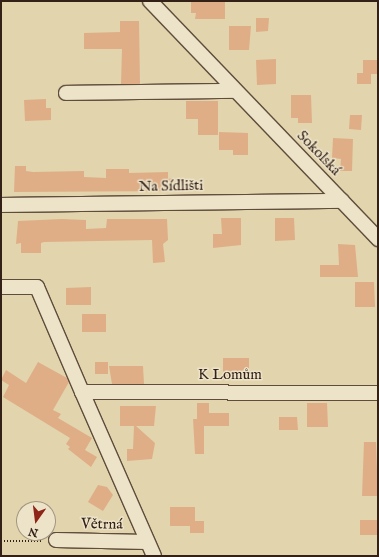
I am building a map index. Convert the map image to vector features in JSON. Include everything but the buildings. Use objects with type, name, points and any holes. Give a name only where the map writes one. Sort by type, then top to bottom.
[{"type":"street","name":"Sokolská","points":[[150,1],[234,91],[378,239]]},
{"type":"street","points":[[66,93],[234,91]]},
{"type":"street","name":"Na Sídlišti","points":[[1,205],[342,201]]},
{"type":"street","points":[[1,287],[37,287],[154,556]]},
{"type":"street","name":"K Lomům","points":[[82,392],[378,392]]},
{"type":"street","name":"Větrná","points":[[56,540],[147,542]]},
{"type":"path","points":[[1,541],[16,541]]}]
